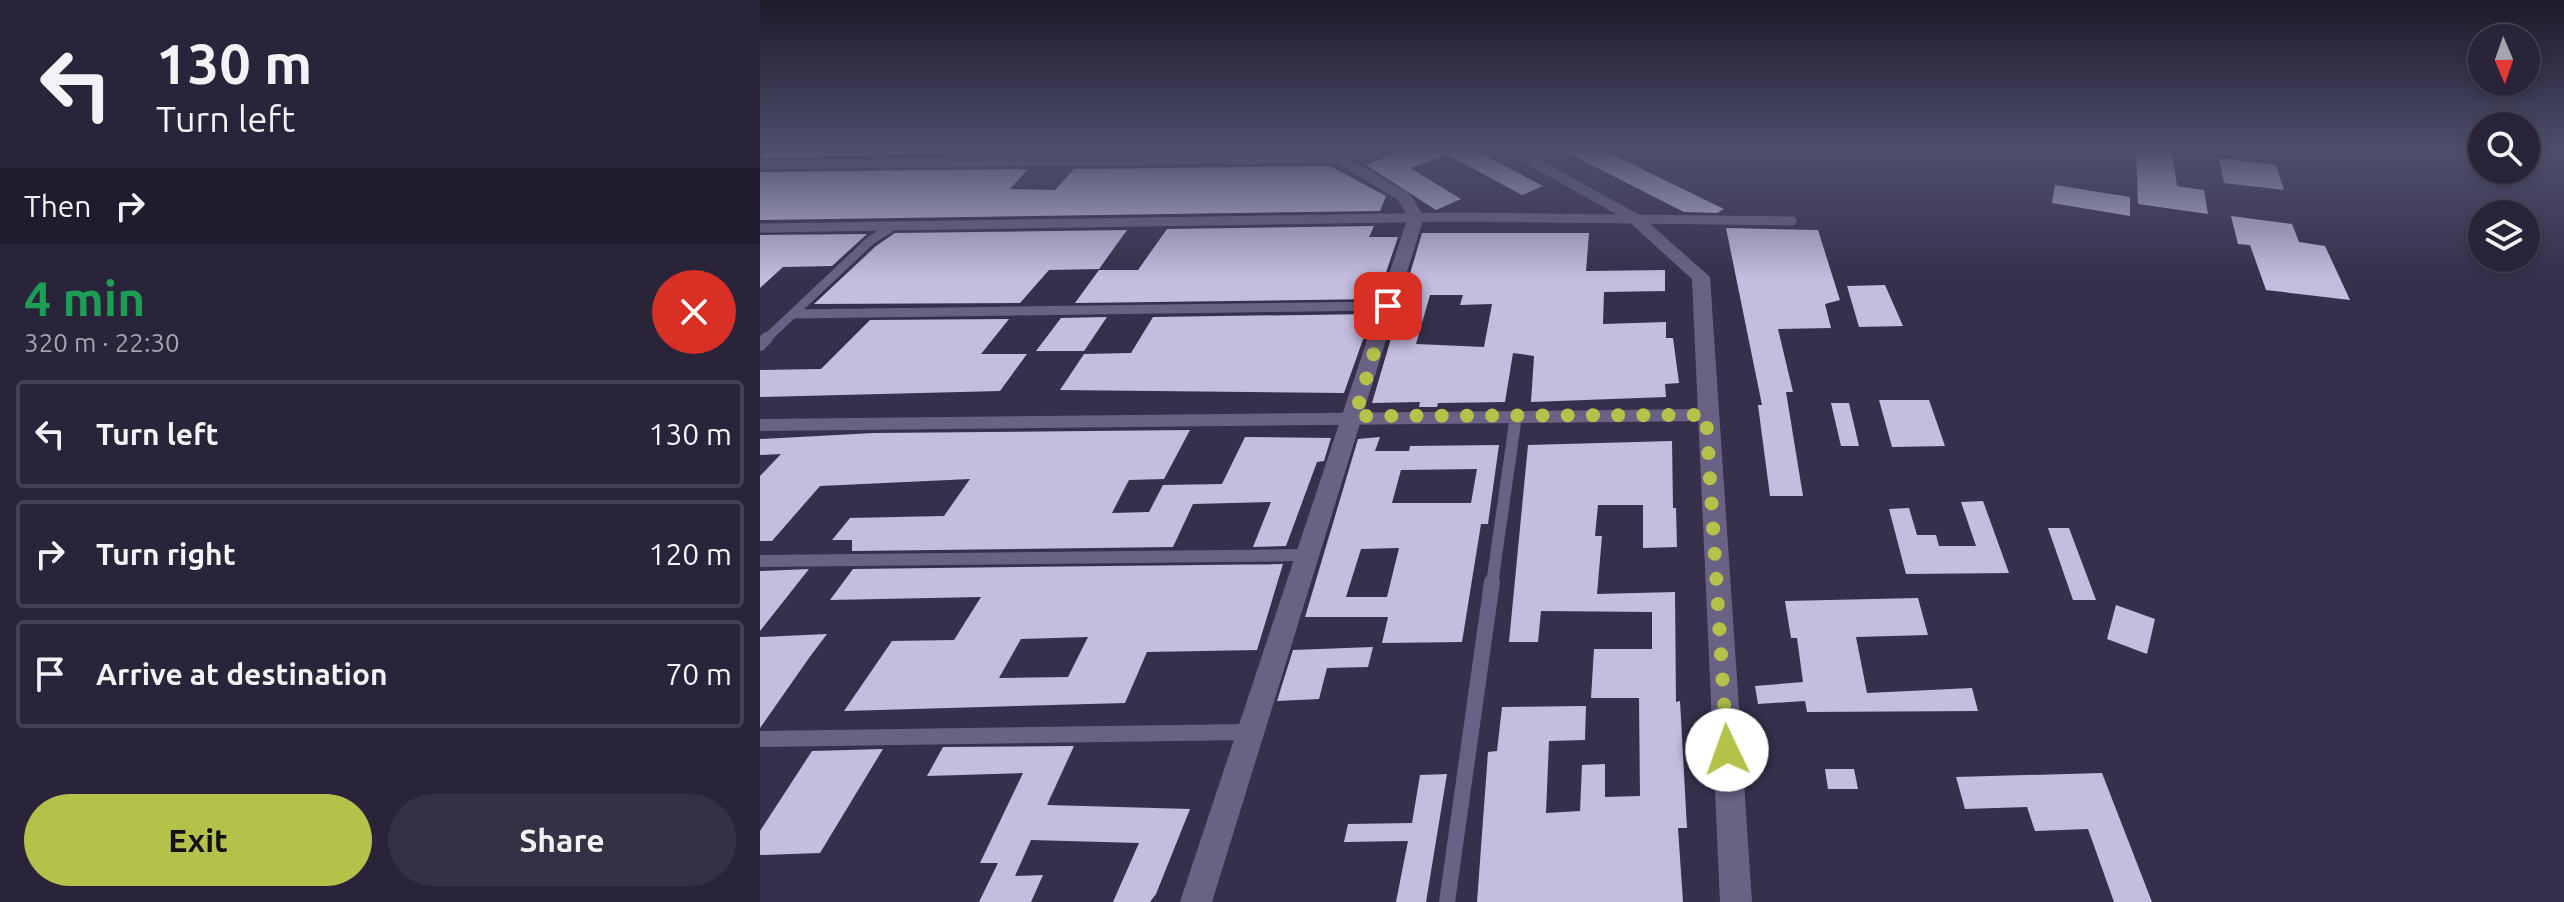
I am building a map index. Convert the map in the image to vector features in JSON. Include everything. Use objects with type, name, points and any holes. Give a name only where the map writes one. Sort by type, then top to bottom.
[{"type":"street","points":[[1196,902],[1248,732],[1355,416],[1416,217],[1399,194]]},
{"type":"street","points":[[1590,194],[1634,218],[1701,277],[1706,415],[1736,902]]},
{"type":"lane","points":[[760,228],[1416,217],[1634,218],[1696,224],[1792,221]]},
{"type":"lane","points":[[760,345],[871,240],[892,227]]},
{"type":"lane","points":[[793,314],[1388,306]]},
{"type":"lane","points":[[760,425],[1355,416],[1706,415]]},
{"type":"lane","points":[[1447,902],[1516,416]]},
{"type":"lane","points":[[760,561],[1307,555]]},
{"type":"lane","points":[[760,739],[1248,732]]},
{"type":"building","points":[[760,194],[1386,196],[1380,211],[760,220]]},
{"type":"building","points":[[1411,194],[1453,194],[1461,199],[1436,210]]},
{"type":"building","points":[[1649,194],[1693,194],[1724,209],[1717,213],[1684,212]]},
{"type":"building","points":[[2053,194],[2130,197],[2130,216],[2052,203]]},
{"type":"building","points":[[2138,194],[2205,194],[2208,214],[2138,204]]},
{"type":"building","points":[[2231,216],[2292,224],[2299,242],[2325,246],[2350,300],[2266,290],[2250,245],[2238,244]]},
{"type":"building","points":[[1374,226],[1369,237],[1398,237],[1377,299],[1075,303],[1099,270],[1138,270],[1167,229]]},
{"type":"building","points":[[1726,228],[1818,230],[1840,300],[1825,304],[1831,328],[1778,329],[1793,392],[1786,392],[1803,496],[1770,496],[1758,405],[1762,405]]},
{"type":"building","points":[[1127,230],[1099,269],[1049,270],[1020,303],[814,304],[876,246],[895,233]]},
{"type":"building","points":[[1422,233],[1589,233],[1586,271],[1665,270],[1665,291],[1604,292],[1603,324],[1666,322],[1666,338],[1673,338],[1679,383],[1665,384],[1666,397],[1531,402],[1534,356],[1513,353],[1505,402],[1438,403],[1437,407],[1419,407],[1420,402],[1372,403]],"holes":[[[1430,295],[1463,295],[1460,305],[1492,304],[1484,347],[1416,344]]]},
{"type":"building","points":[[867,234],[832,266],[783,267],[760,288],[760,235]]},
{"type":"building","points":[[1885,285],[1903,326],[1859,327],[1847,286]]},
{"type":"building","points":[[1372,314],[1344,393],[1060,390],[1084,354],[1131,353],[1153,317]]},
{"type":"building","points":[[1107,317],[1084,351],[1036,351],[1061,318]]},
{"type":"building","points":[[1009,319],[981,354],[1027,354],[1000,391],[760,397],[760,370],[821,369],[870,320]]},
{"type":"building","points":[[1879,400],[1929,400],[1945,446],[1892,447]]},
{"type":"building","points":[[1831,403],[1849,403],[1859,446],[1841,446]]},
{"type":"building","points":[[1190,430],[1164,479],[1129,480],[1112,513],[1149,512],[1163,485],[1222,484],[1245,437],[1331,438],[1324,461],[1317,462],[1286,546],[1253,547],[1271,502],[1193,504],[1173,547],[852,551],[852,540],[832,540],[850,518],[944,516],[970,479],[820,486],[772,541],[760,541],[760,476],[781,454],[760,455],[760,439],[874,433]]},
{"type":"building","points":[[1380,437],[1375,451],[1409,451],[1410,446],[1499,445],[1488,524],[1481,524],[1462,642],[1382,643],[1388,617],[1305,617],[1358,439]],"holes":[[[1477,469],[1471,503],[1392,503],[1401,470]],[[1399,548],[1387,597],[1346,597],[1361,549]]]},
{"type":"building","points":[[1672,441],[1677,547],[1643,548],[1643,505],[1598,505],[1595,536],[1602,536],[1597,594],[1675,592],[1676,702],[1680,701],[1687,828],[1678,828],[1683,902],[1477,902],[1488,752],[1497,751],[1502,707],[1586,706],[1585,740],[1549,741],[1546,813],[1580,811],[1582,765],[1605,764],[1605,797],[1640,796],[1639,698],[1591,698],[1594,649],[1652,649],[1652,612],[1541,611],[1538,642],[1509,642],[1528,445]]},
{"type":"building","points":[[1983,501],[2009,573],[1906,574],[1889,509],[1909,508],[1917,535],[1936,535],[1939,546],[1976,546],[1961,502]]},
{"type":"building","points":[[2048,528],[2069,528],[2096,600],[2073,600]]},
{"type":"building","points":[[1283,564],[1257,650],[1147,652],[1125,703],[844,711],[892,641],[954,640],[981,597],[830,600],[853,569]],"holes":[[[1088,637],[1068,677],[999,678],[1021,639]]]},
{"type":"building","points":[[809,569],[760,631],[760,571]]},
{"type":"building","points":[[1918,598],[1928,635],[1856,637],[1867,693],[1972,688],[1978,711],[1807,712],[1805,701],[1758,704],[1755,686],[1803,682],[1797,638],[1791,638],[1785,601]]},
{"type":"building","points":[[2116,605],[2155,619],[2147,654],[2107,639]]},
{"type":"building","points":[[827,634],[809,658],[760,728],[760,637]]},
{"type":"building","points":[[1373,647],[1368,667],[1327,668],[1319,699],[1277,701],[1293,650]]},
{"type":"building","points":[[1074,746],[1047,805],[1190,809],[1156,894],[1150,902],[1113,902],[1139,843],[1031,840],[1015,876],[1043,875],[1031,902],[979,902],[998,863],[980,863],[1023,773],[927,776],[943,747]]},
{"type":"building","points":[[883,749],[820,853],[760,855],[760,831],[812,751]]},
{"type":"building","points":[[1825,769],[1854,769],[1858,789],[1828,789]]},
{"type":"building","points":[[2102,773],[2152,902],[2114,902],[2088,829],[2035,831],[2027,807],[1965,809],[1956,777]]},
{"type":"building","points":[[1447,774],[1426,902],[1396,902],[1408,841],[1344,842],[1348,824],[1412,823],[1420,775]]},
{"type":"route","points":[[1388,306],[1355,416],[1706,415],[1727,750]]}]
